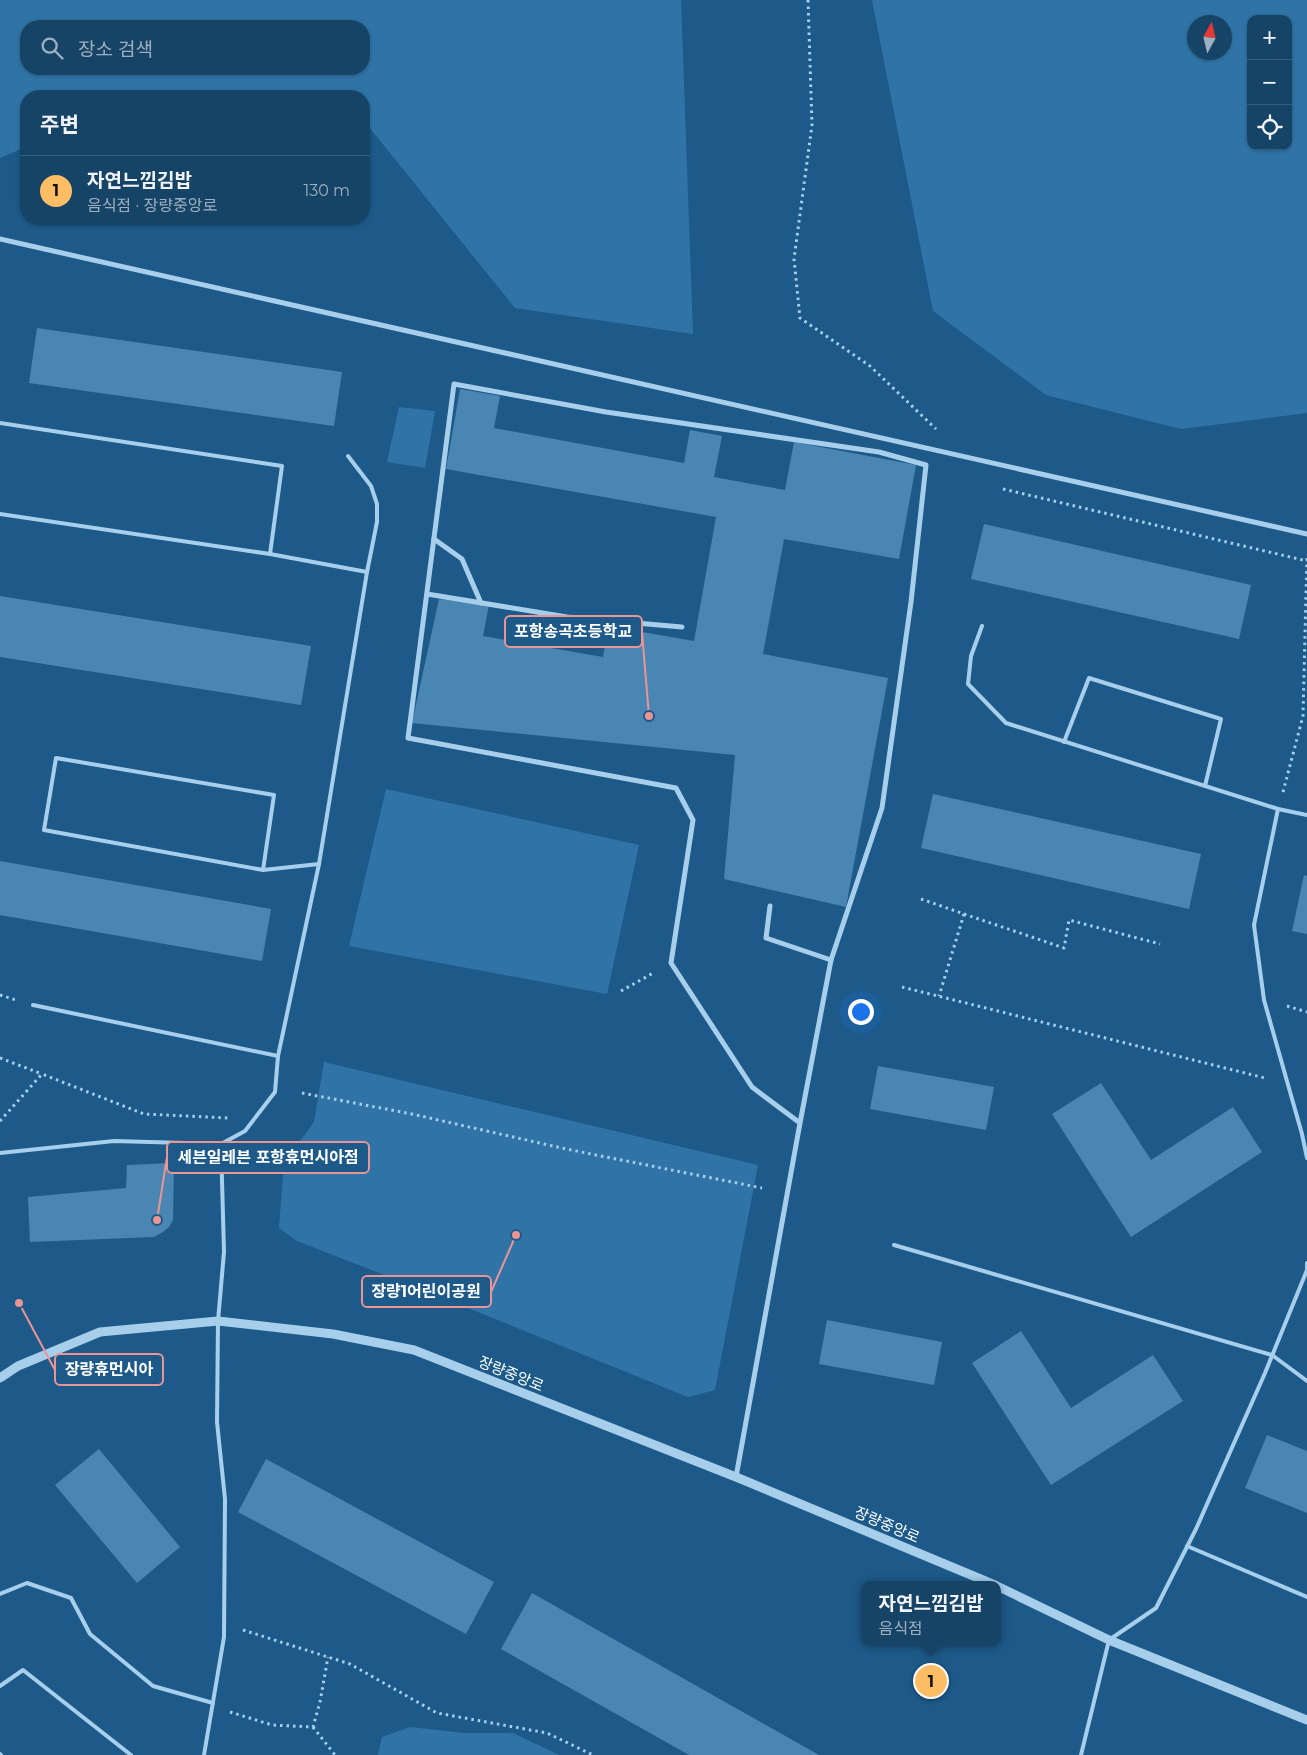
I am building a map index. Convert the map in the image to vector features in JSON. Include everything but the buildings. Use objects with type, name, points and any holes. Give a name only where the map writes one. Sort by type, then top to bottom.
[{"type":"street","points":[[0,239],[1307,534]]},
{"type":"street","points":[[736,1477],[831,960],[882,808],[912,602],[926,466],[879,452],[606,412],[454,384],[408,738],[676,788],[694,820],[670,963],[752,1087],[800,1123]]},
{"type":"street","points":[[434,538],[462,559],[481,603]]},
{"type":"street","points":[[427,594],[567,617],[682,627]]},
{"type":"street","points":[[770,906],[766,938],[831,960]]},
{"type":"street","name":"장량중앙로","points":[[0,1378],[18,1366],[100,1332],[218,1321],[333,1334],[414,1350],[736,1477],[986,1581]]},
{"type":"street","name":"장량중앙로","points":[[1001,1587],[1109,1640],[1307,1720]]},
{"type":"lane","points":[[0,422],[282,466],[270,554]]},
{"type":"lane","points":[[0,1153],[114,1141],[221,1144],[245,1131],[275,1092],[278,1056],[319,864],[377,522],[378,504],[371,486],[348,456]]},
{"type":"lane","points":[[0,514],[270,554],[367,572]]},
{"type":"lane","points":[[982,626],[971,656],[968,684],[1006,723],[1278,810],[1307,815]]},
{"type":"lane","points":[[1064,742],[1089,678],[1221,719],[1205,786]]},
{"type":"lane","points":[[263,870],[274,795],[56,758],[44,830],[263,870],[319,864]]},
{"type":"lane","points":[[1278,810],[1254,925],[1264,1000],[1307,1158]]},
{"type":"lane","points":[[33,1005],[278,1056]]},
{"type":"lane","points":[[204,1755],[224,1637],[225,1499],[217,1422],[218,1321],[224,1252],[221,1144]]},
{"type":"lane","points":[[894,1245],[1272,1356],[1307,1381]]},
{"type":"lane","points":[[1081,1755],[1109,1640],[1156,1608],[1187,1546],[1272,1356],[1306,1270],[1307,1263]]},
{"type":"lane","points":[[1187,1546],[1307,1597]]},
{"type":"lane","points":[[0,1594],[27,1583],[71,1598],[90,1634],[154,1686],[212,1703]]},
{"type":"lane","points":[[0,1686],[23,1670],[131,1755]]},
{"type":"path","points":[[808,0],[812,125],[794,259],[800,318],[870,366],[938,431]]},
{"type":"path","points":[[1003,489],[1307,561]]},
{"type":"path","points":[[1278,810],[1303,716],[1307,551]]},
{"type":"path","points":[[921,899],[1064,948],[1069,920],[1160,944]]},
{"type":"path","points":[[939,996],[964,914]]},
{"type":"path","points":[[621,991],[670,963]]},
{"type":"path","points":[[902,986],[1288,1084]]},
{"type":"path","points":[[0,1058],[144,1114],[231,1118]]},
{"type":"path","points":[[0,1121],[42,1074]]},
{"type":"path","points":[[302,1093],[412,1114],[566,1149],[762,1188]]},
{"type":"path","points":[[224,1624],[350,1664],[437,1713],[547,1733],[592,1755]]},
{"type":"path","points":[[313,1727],[320,1702],[328,1657]]},
{"type":"path","points":[[212,1703],[231,1712],[272,1725],[313,1727],[335,1755]]},
{"type":"shaded area","points":[[0,0],[681,0],[693,334],[515,308],[370,128],[370,90],[20,90],[20,150],[0,158]]},
{"type":"shaded area","points":[[872,0],[1307,0],[1307,413],[1181,429],[1046,395],[933,311]]},
{"type":"shaded area","points":[[399,407],[435,411],[425,468],[387,462]]},
{"type":"shaded area","points":[[386,789],[639,845],[607,994],[349,946]]},
{"type":"shaded area","points":[[324,1062],[758,1165],[715,1390],[688,1397],[297,1241],[279,1228],[284,1163],[314,1122]]},
{"type":"shaded area","points":[[410,1727],[464,1733],[513,1733],[559,1755],[378,1755],[382,1737]]},
{"type":"place","name":"포항송곡초등학교","points":[[649,716]]},
{"type":"place","name":"세븐일레븐 포항휴먼시아점","points":[[157,1220]]},
{"type":"place","name":"장량1어린이공원","points":[[516,1235]]},
{"type":"place","name":"장량휴먼시아","points":[[19,1303]]},
{"type":"place","name":"자연느낌김밥","points":[[931,1681]]}]
